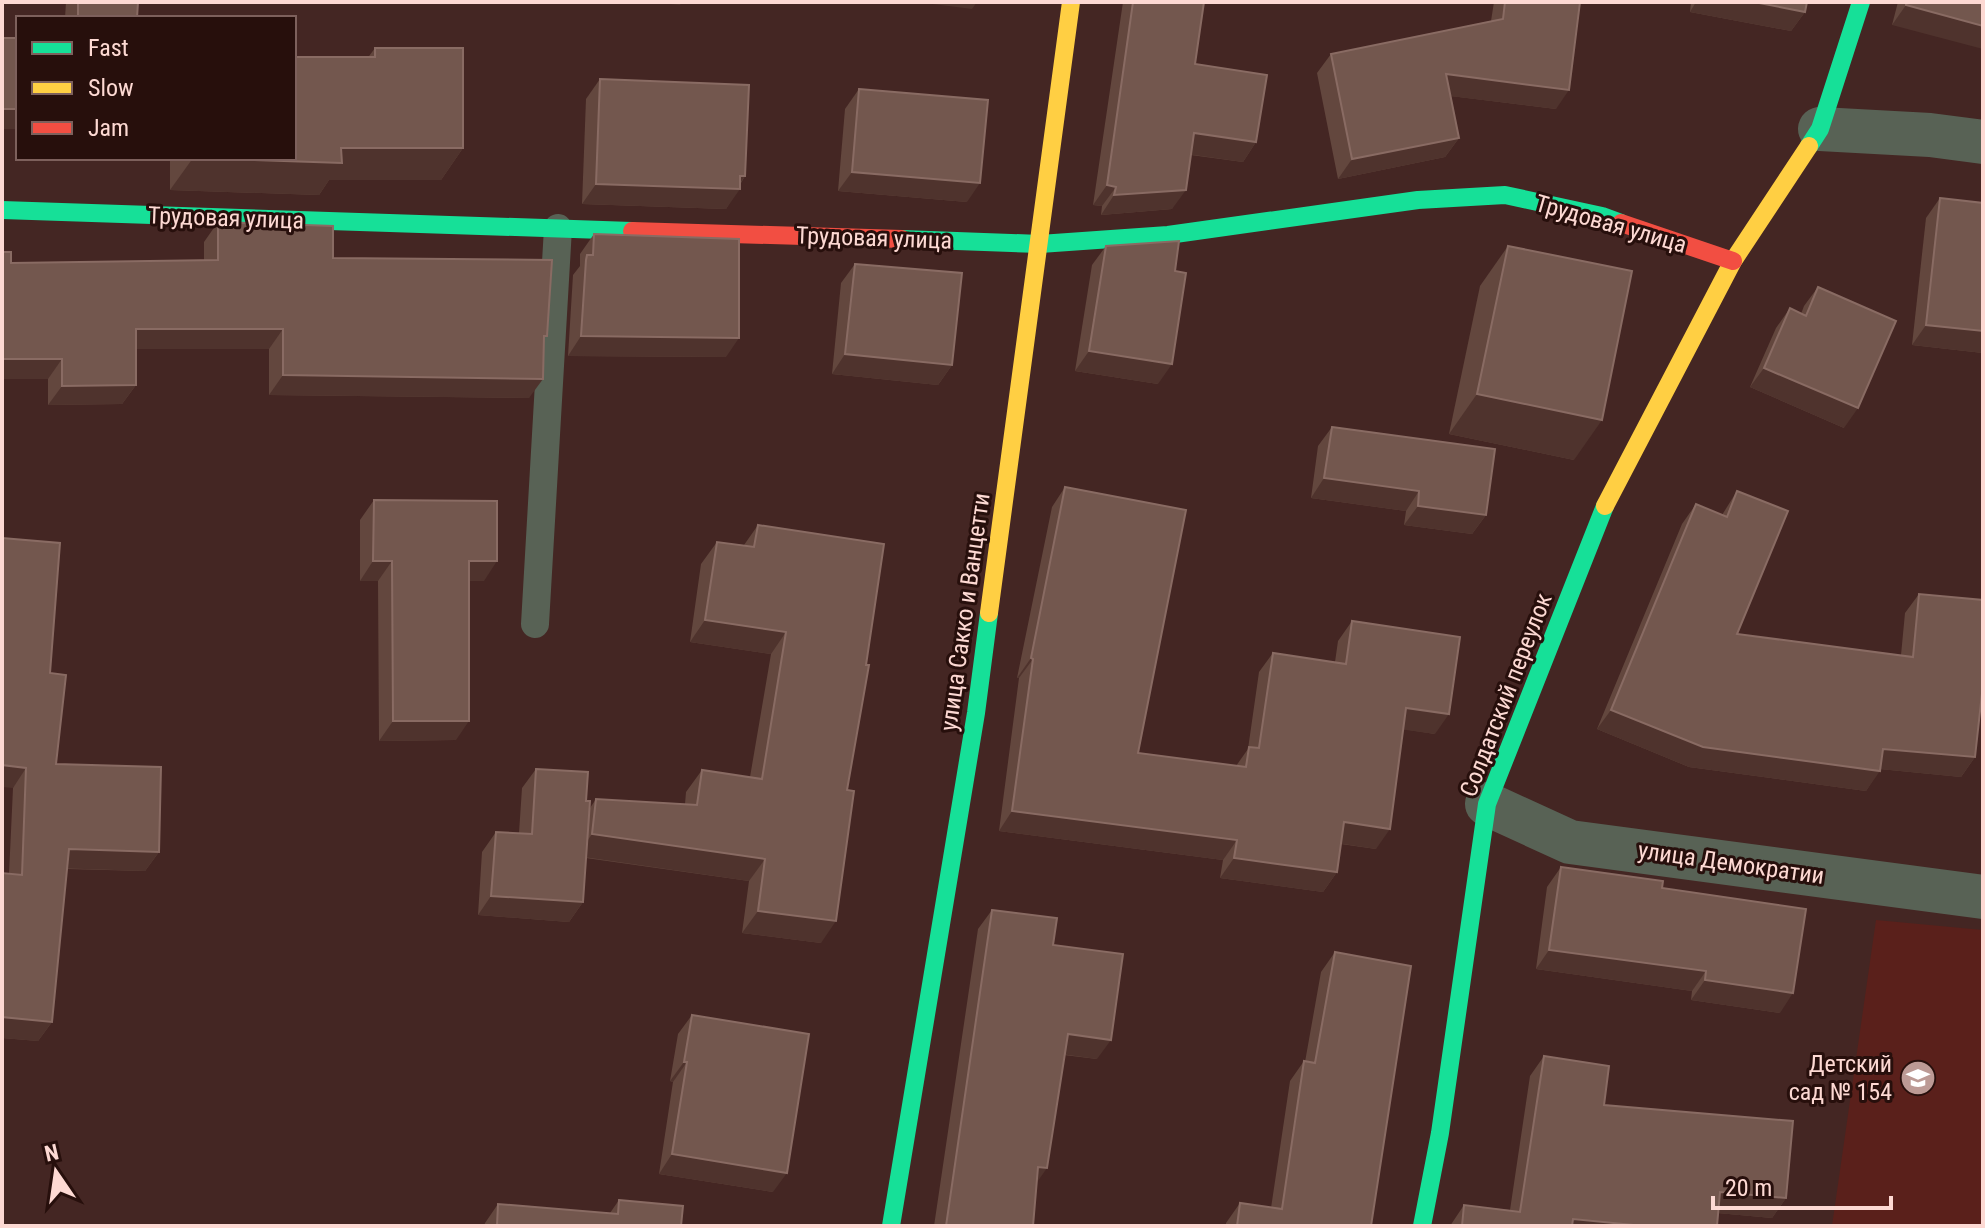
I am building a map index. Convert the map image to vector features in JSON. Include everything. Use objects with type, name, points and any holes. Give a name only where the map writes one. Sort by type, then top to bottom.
[{"type":"street","name":"улица Сакко и Ванцетти","points":[[891,1226],[976,713],[1071,2]]},
{"type":"street","name":"Солдатский переулок","points":[[1422,1226],[1440,1133],[1487,804],[1604,507],[1733,261],[1820,129],[1861,2]]},
{"type":"street","points":[[1820,129],[1930,135],[1983,142]]},
{"type":"street","name":"Трудовая улица","points":[[2,210],[1040,244],[1168,235],[1418,200],[1505,195],[1602,216],[1733,261]]},
{"type":"street","name":"улица Демократии","points":[[1487,804],[1570,842],[1983,897]]},
{"type":"lane","points":[[535,624],[558,228]]},
{"type":"shaded area","name":"Детский сад № 154","points":[[1876,920],[1983,930],[1983,1226],[1832,1226]]},
{"type":"building","points":[[78,2],[138,2],[137,16],[78,16]]},
{"type":"building","points":[[1133,2],[1204,2],[1195,64],[1267,75],[1256,142],[1194,133],[1186,190],[1114,195],[1116,187],[1107,185]]},
{"type":"building","points":[[1505,2],[1580,2],[1569,90],[1446,74],[1459,138],[1352,159],[1331,54],[1503,19]]},
{"type":"building","points":[[1754,2],[1807,2],[1805,12]]},
{"type":"building","points":[[1906,2],[1983,2],[1983,26],[1906,5]]},
{"type":"building","points":[[2,38],[16,38],[16,109],[2,109]]},
{"type":"building","points":[[375,48],[463,48],[463,148],[341,148],[342,163],[256,160],[296,160],[296,57],[375,57]]},
{"type":"building","points":[[600,79],[749,85],[745,176],[740,176],[740,189],[596,184]]},
{"type":"building","points":[[859,89],[988,100],[980,183],[852,172]]},
{"type":"building","points":[[1940,198],[1983,203],[1983,331],[1926,325]]},
{"type":"building","points":[[218,222],[333,226],[333,258],[552,260],[543,379],[283,375],[283,329],[136,329],[136,385],[62,386],[62,359],[2,359],[2,252],[11,252],[11,263],[218,260]]},
{"type":"building","points":[[594,234],[739,239],[739,338],[581,336],[586,260],[587,255],[593,255]]},
{"type":"building","points":[[1179,241],[1175,271],[1186,273],[1172,364],[1089,351],[1106,246]]},
{"type":"building","points":[[1508,246],[1632,271],[1602,420],[1477,394]]},
{"type":"building","points":[[855,264],[962,273],[952,365],[845,354]]},
{"type":"building","points":[[1818,287],[1896,321],[1858,408],[1764,368],[1790,308],[1806,316]]},
{"type":"building","points":[[1332,427],[1495,449],[1486,515],[1418,506],[1419,491],[1324,478]]},
{"type":"building","points":[[1065,487],[1186,510],[1138,753],[1246,767],[1249,747],[1259,748],[1273,653],[1346,664],[1352,621],[1460,637],[1449,714],[1406,708],[1390,829],[1344,822],[1337,872],[1234,858],[1237,840],[1012,811],[1031,658]]},
{"type":"building","points":[[1737,491],[1788,511],[1737,634],[1913,657],[1919,594],[1983,600],[1983,684],[1975,757],[1883,749],[1880,771],[1703,747],[1611,710],[1696,504],[1727,517]]},
{"type":"building","points":[[374,500],[497,501],[497,561],[469,561],[469,721],[393,721],[392,561],[373,561]]},
{"type":"building","points":[[758,525],[884,544],[866,665],[869,665],[847,790],[854,791],[836,921],[758,911],[765,859],[592,834],[596,799],[697,805],[702,770],[762,779],[786,632],[705,620],[717,542],[754,547]]},
{"type":"building","points":[[2,538],[60,543],[50,673],[66,675],[56,764],[161,767],[159,852],[69,849],[52,1022],[2,1017],[2,873],[22,875],[26,768],[2,765]]},
{"type":"building","points":[[536,769],[588,772],[586,801],[590,801],[583,902],[491,896],[496,832],[532,834]]},
{"type":"building","points":[[1561,867],[1663,881],[1662,888],[1806,909],[1793,993],[1705,980],[1706,971],[1549,950]]},
{"type":"building","points":[[992,910],[1057,918],[1053,945],[1123,954],[1111,1040],[1068,1034],[1047,1168],[1038,1167],[1033,1226],[946,1226]]},
{"type":"building","points":[[1335,952],[1411,966],[1371,1226],[1237,1226],[1240,1203],[1282,1209],[1304,1061],[1315,1063]]},
{"type":"building","points":[[692,1015],[809,1034],[787,1173],[672,1154]]},
{"type":"building","points":[[1544,1056],[1609,1066],[1604,1105],[1793,1121],[1786,1198],[1720,1192],[1717,1226],[1644,1226],[1573,1219],[1572,1226],[1462,1226],[1464,1205],[1520,1212]]},
{"type":"building","points":[[619,1200],[683,1206],[681,1226],[497,1226],[498,1204],[618,1214]]},
{"type":"traffic: fast","points":[[1809,146],[1820,129],[1861,2]]},
{"type":"traffic: fast","points":[[902,239],[1040,244],[1168,235],[1418,200],[1505,195],[1621,223]]},
{"type":"traffic: fast","points":[[2,210],[632,231]]},
{"type":"traffic: fast","points":[[1422,1226],[1440,1133],[1487,804],[1605,506]]},
{"type":"traffic: fast","points":[[891,1226],[976,713],[989,613]]},
{"type":"traffic: slow","points":[[989,613],[1071,2]]},
{"type":"traffic: slow","points":[[1605,506],[1733,261],[1809,146]]},
{"type":"traffic: jam","points":[[1621,223],[1733,261]]},
{"type":"traffic: jam","points":[[632,231],[902,239]]},
{"type":"place","name":"Детский сад № 154","points":[[1918,1078]]}]
